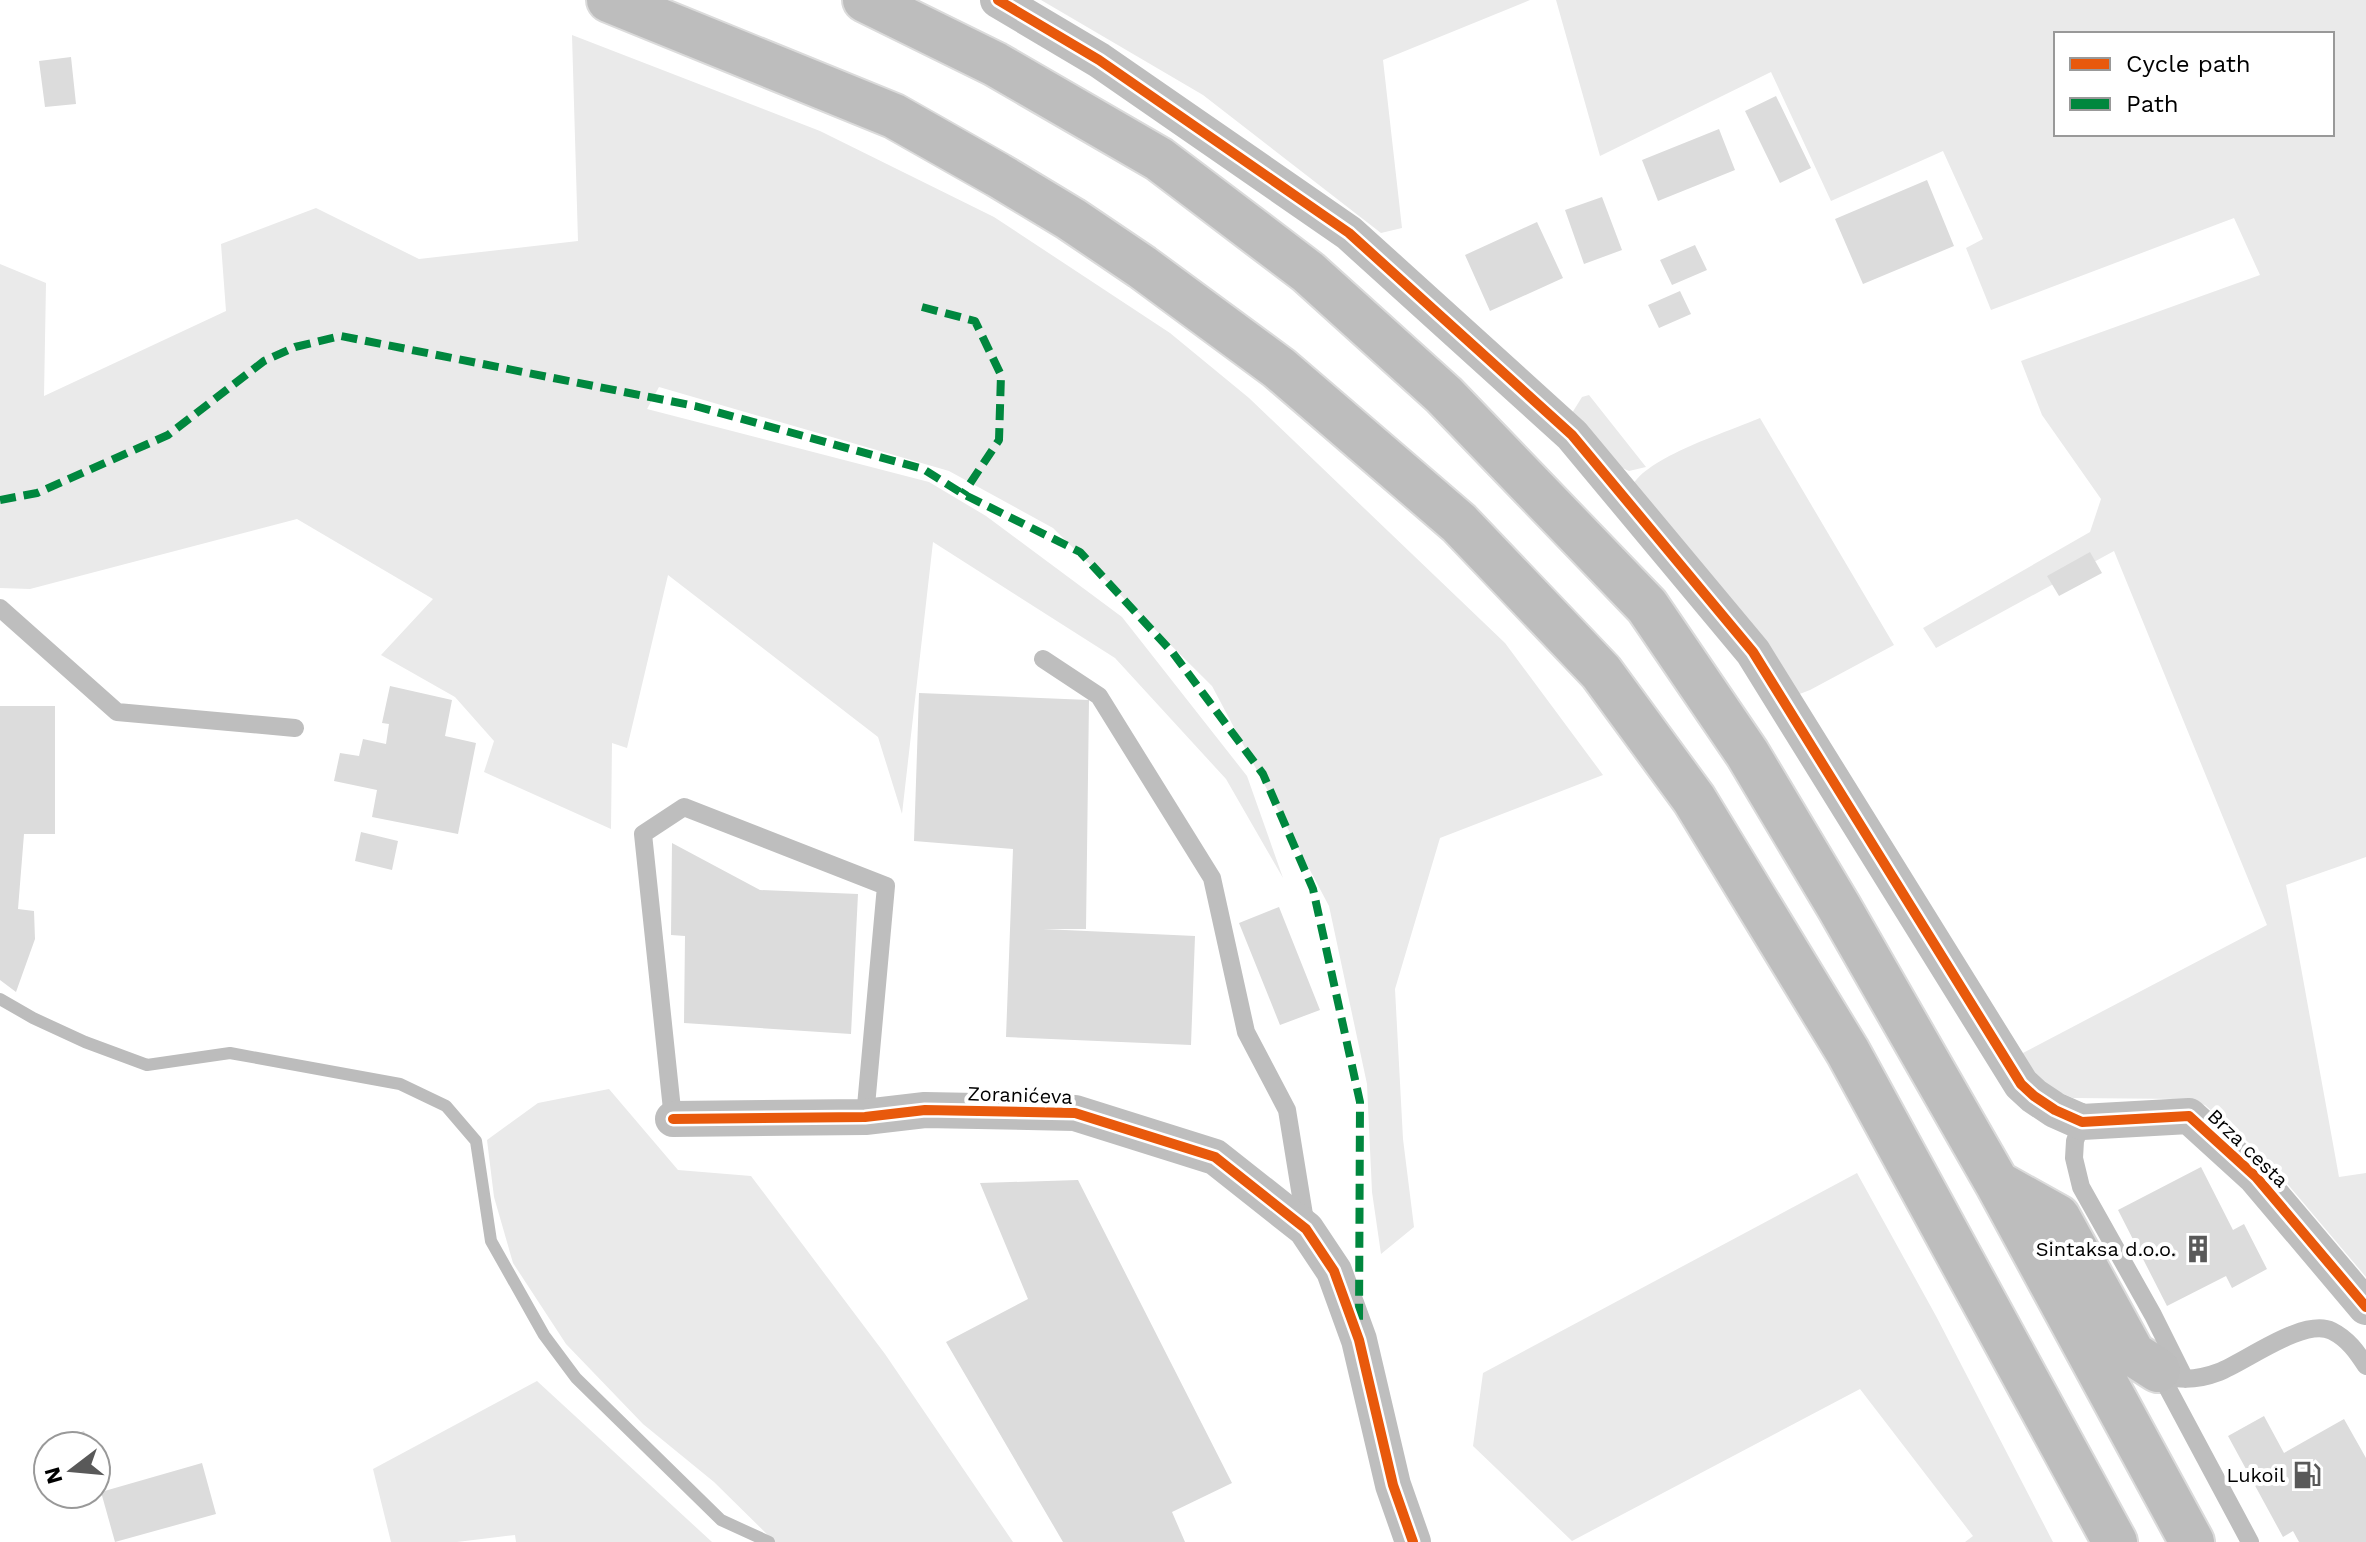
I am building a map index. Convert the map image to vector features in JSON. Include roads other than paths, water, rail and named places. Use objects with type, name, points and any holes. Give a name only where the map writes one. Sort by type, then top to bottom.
[{"type":"highway","points":[[609,0],[894,116],[998,175],[1142,267],[1279,368],[1470,535],[1601,672],[1694,799],[1848,1052],[2115,1542]]},
{"type":"highway","points":[[865,0],[995,64],[1159,159],[1308,272],[1444,395],[1647,606],[1747,753],[1839,907],[1997,1183],[2192,1542]]},
{"type":"highway","points":[[1997,1183],[2058,1217],[2133,1354],[2172,1375]]},
{"type":"street","name":"Brza cesta","points":[[998,0],[1099,60],[1349,233],[1572,435],[1753,652],[2021,1084],[2055,1110],[2082,1122],[2189,1116],[2256,1177],[2350,1315]]},
{"type":"street","name":"Zoranićeva","points":[[673,1119],[865,1117],[925,1110],[1075,1113],[1215,1157],[1306,1229],[1334,1271],[1359,1340],[1393,1485],[1413,1542]]},
{"type":"lane","points":[[0,608],[117,712],[295,728]]},
{"type":"lane","points":[[1043,659],[1099,696],[1212,878],[1246,1032],[1287,1110],[1306,1229]]},
{"type":"lane","points":[[673,1119],[643,834],[684,807],[886,886],[865,1117]]},
{"type":"lane","points":[[2082,1122],[2075,1141],[2074,1158],[2081,1187],[2153,1315],[2172,1375],[2250,1542]]},
{"type":"lane","points":[[2172,1375],[2218,1373],[2292,1335],[2350,1315],[2349,1342],[2366,1366]]},
{"type":"waterway","points":[[0,999],[85,1042],[147,1065],[230,1053],[400,1084],[446,1106],[476,1141],[491,1241],[544,1335],[576,1378],[721,1520],[769,1542]]},
{"type":"place","name":"Sintaksa d.o.o.","points":[[2198,1249]]},
{"type":"place","name":"Lukoil","points":[[2307,1475]]}]
